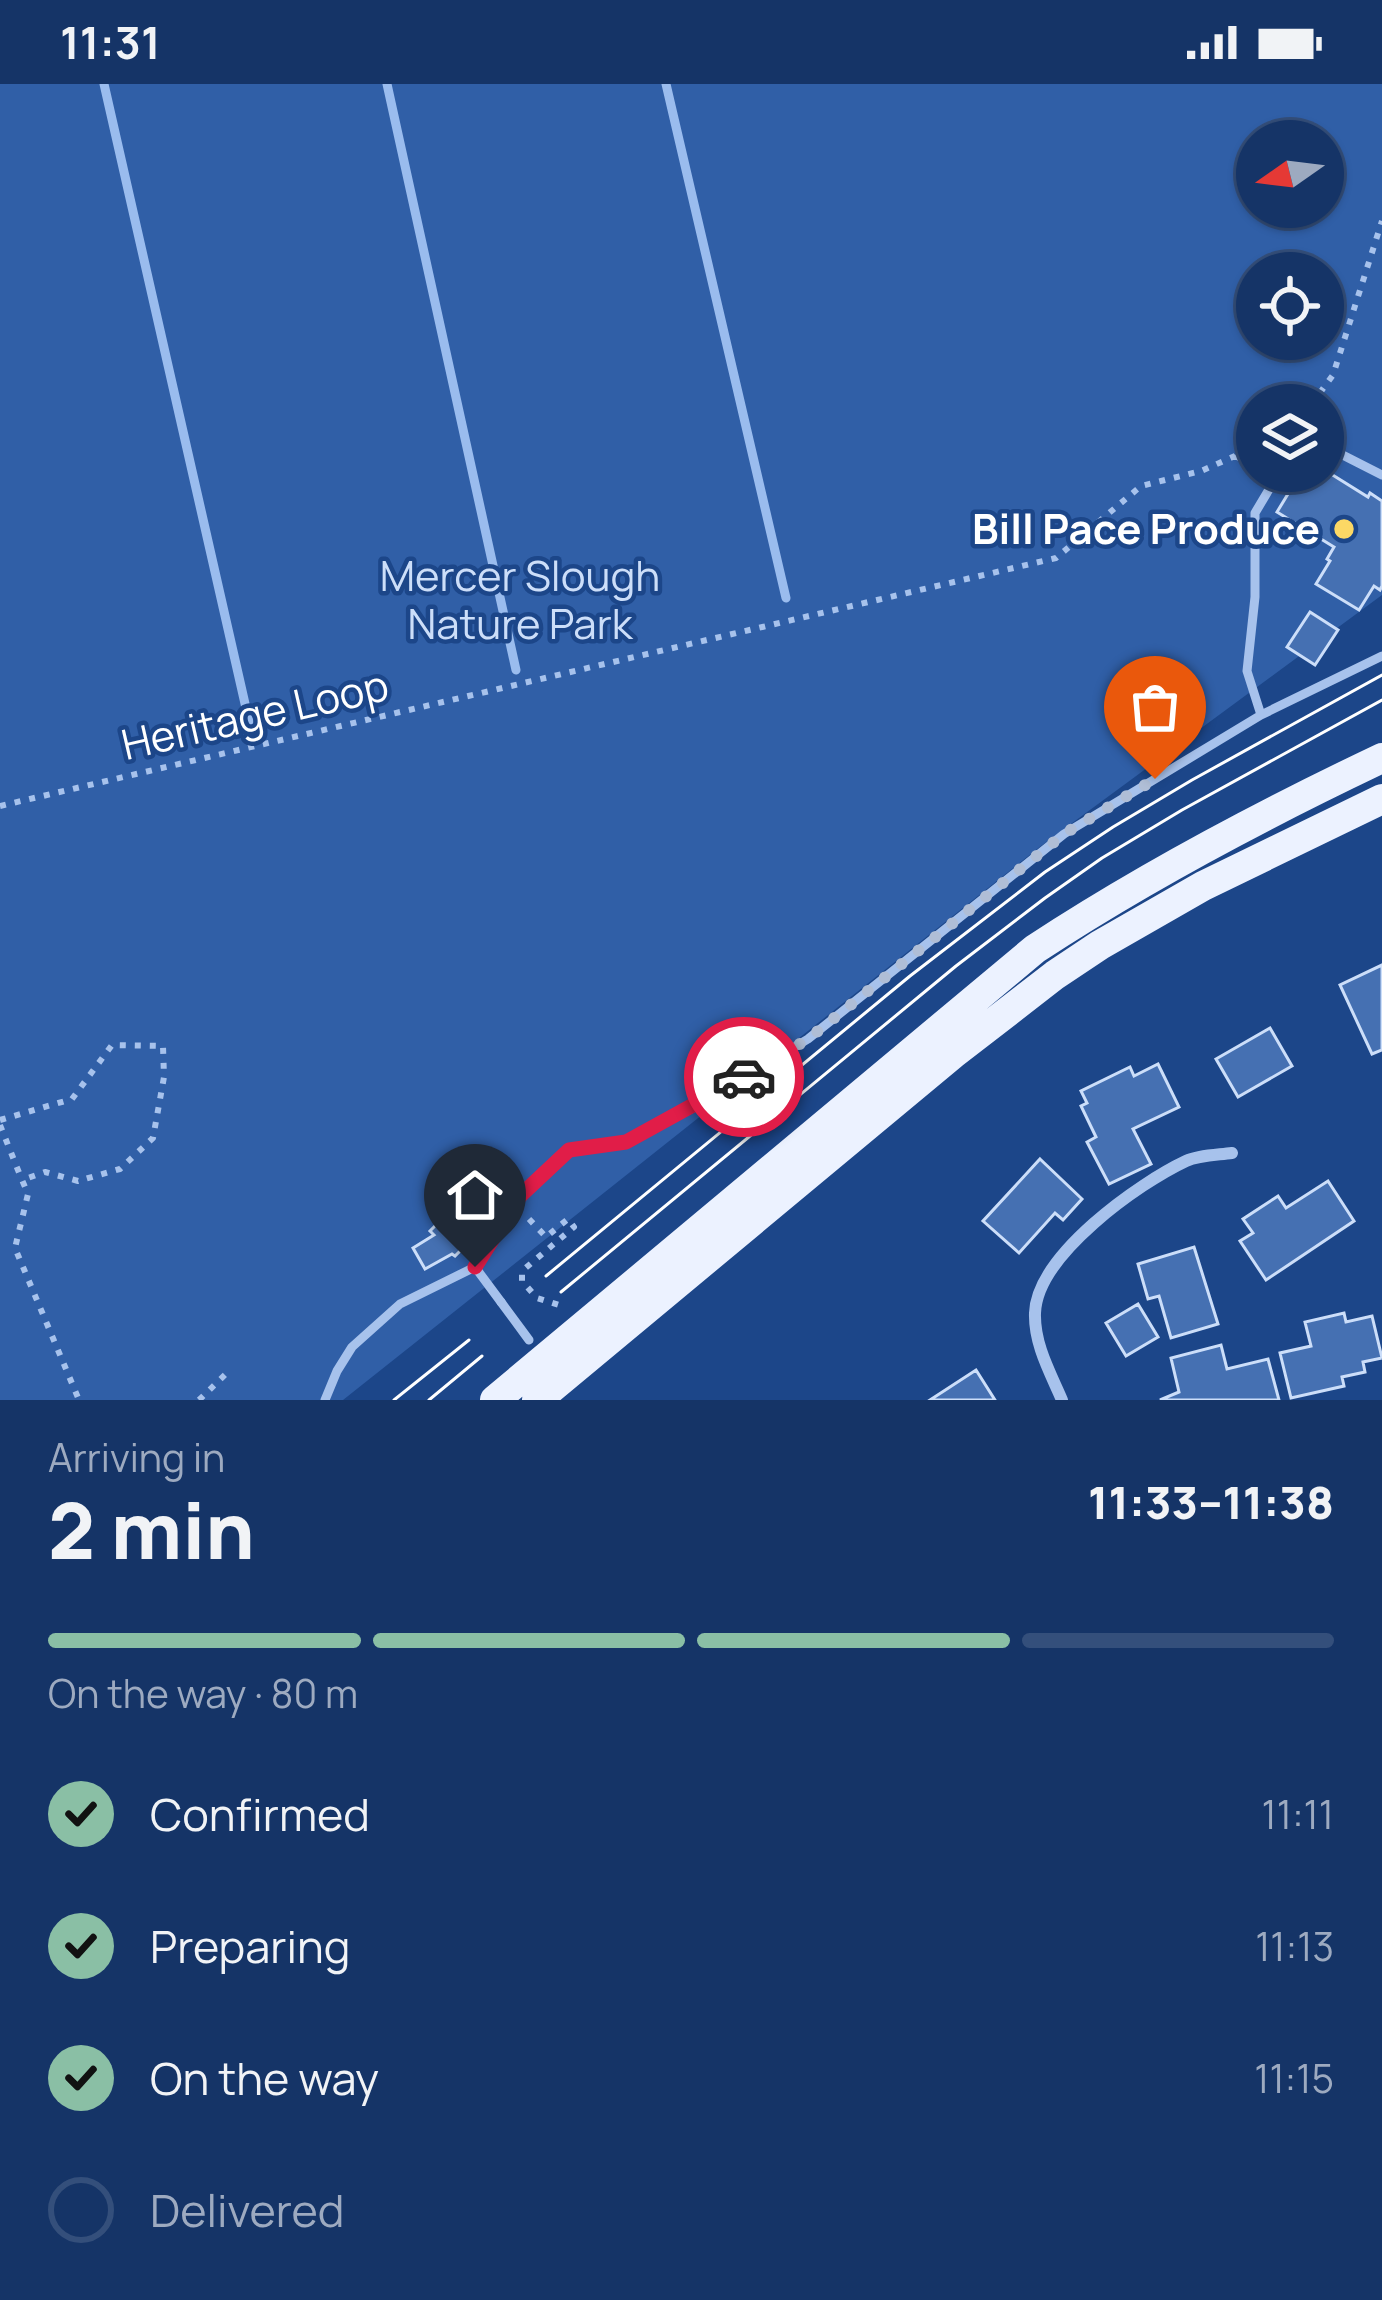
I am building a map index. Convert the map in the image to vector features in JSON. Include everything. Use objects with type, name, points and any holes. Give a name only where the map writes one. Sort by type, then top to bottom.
[{"type":"main road","points":[[494,1400],[537,1350],[1035,949],[1202,848],[1382,758]]},
{"type":"main road","points":[[537,1400],[1054,975],[1202,886],[1382,799]]},
{"type":"street","points":[[1062,1400],[1038,1342],[1035,1308],[1046,1278],[1081,1233],[1121,1201],[1190,1158],[1232,1153]]},
{"type":"lane","points":[[1344,456],[1382,475]]},
{"type":"lane","points":[[1261,715],[1247,671],[1255,598],[1255,512],[1267,492]]},
{"type":"lane","points":[[325,1400],[352,1347],[400,1304],[475,1267],[520,1196],[569,1150],[626,1142],[808,1039],[1064,834],[1261,715],[1382,656]]},
{"type":"lane","points":[[475,1267],[537,1350]]},
{"type":"path","points":[[1326,384],[1382,220]]},
{"type":"path","name":"Heritage Loop","points":[[0,806],[1056,558],[1141,486],[1201,472],[1235,456]]},
{"type":"path","points":[[22,1180],[45,1172],[78,1181],[120,1169],[136,1154],[152,1138],[164,1076],[163,1046],[112,1045],[72,1099],[0,1122],[22,1180],[28,1194],[15,1247],[79,1400]]},
{"type":"path","points":[[487,1169],[546,1238],[568,1219],[574,1227],[522,1271],[537,1298],[572,1307]]},
{"type":"path","points":[[199,1400],[232,1369]]},
{"type":"green space","name":"Mercer Slough Nature Park","points":[[0,84],[1382,84],[1382,595],[1041,846],[343,1400],[0,1400]]},
{"type":"building","name":"Bill Pace Produce","points":[[1344,482],[1382,501],[1380,590],[1374,586],[1359,610],[1316,584],[1334,547],[1277,512],[1289,492],[1344,492]]},
{"type":"building","points":[[1310,612],[1338,630],[1315,665],[1287,647]]},
{"type":"building","points":[[1382,965],[1382,1050],[1372,1054],[1340,985]]},
{"type":"building","points":[[1270,1028],[1292,1066],[1238,1097],[1216,1059]]},
{"type":"building","points":[[1158,1064],[1179,1107],[1133,1129],[1151,1164],[1109,1184],[1087,1142],[1096,1137],[1081,1106],[1087,1103],[1081,1091],[1130,1067],[1134,1076]]},
{"type":"building","points":[[1040,1159],[1082,1199],[1063,1220],[1055,1213],[1019,1253],[983,1221]]},
{"type":"building","points":[[1328,1181],[1354,1221],[1266,1280],[1240,1241],[1253,1233],[1243,1219],[1278,1196],[1286,1208]]},
{"type":"building","points":[[470,1186],[489,1197],[468,1233],[473,1238],[455,1256],[425,1269],[413,1248],[434,1235],[430,1231],[448,1213],[452,1218]]},
{"type":"building","points":[[1194,1247],[1218,1324],[1171,1338],[1159,1296],[1148,1299],[1138,1264]]},
{"type":"building","points":[[1138,1304],[1158,1337],[1126,1356],[1106,1323]]},
{"type":"building","points":[[1344,1313],[1346,1322],[1372,1316],[1382,1358],[1363,1362],[1365,1372],[1342,1377],[1344,1386],[1291,1398],[1280,1353],[1311,1346],[1305,1322]]},
{"type":"building","points":[[1221,1345],[1227,1369],[1268,1359],[1279,1400],[1160,1400],[1179,1392],[1171,1358]]},
{"type":"building","points":[[976,1370],[995,1400],[930,1400]]},
{"type":"waterway","points":[[104,84],[251,730]]},
{"type":"waterway","points":[[387,84],[516,670]]},
{"type":"waterway","points":[[666,84],[786,598]]},
{"type":"tram line","points":[[546,1276],[910,976],[1045,872],[1192,780],[1382,675]]},
{"type":"tram line","points":[[561,1292],[1045,898],[1182,810],[1382,700]]},
{"type":"tram line","points":[[394,1400],[469,1340]]},
{"type":"tram line","points":[[429,1400],[482,1356]]},
{"type":"way so far","points":[[744,1077],[808,1039],[1064,834],[1155,779]]},
{"type":"place","name":"Bill Pace Produce","points":[[1344,529]]},
{"type":"route","points":[[475,1267],[520,1196],[569,1150],[626,1142],[744,1077]]}]
